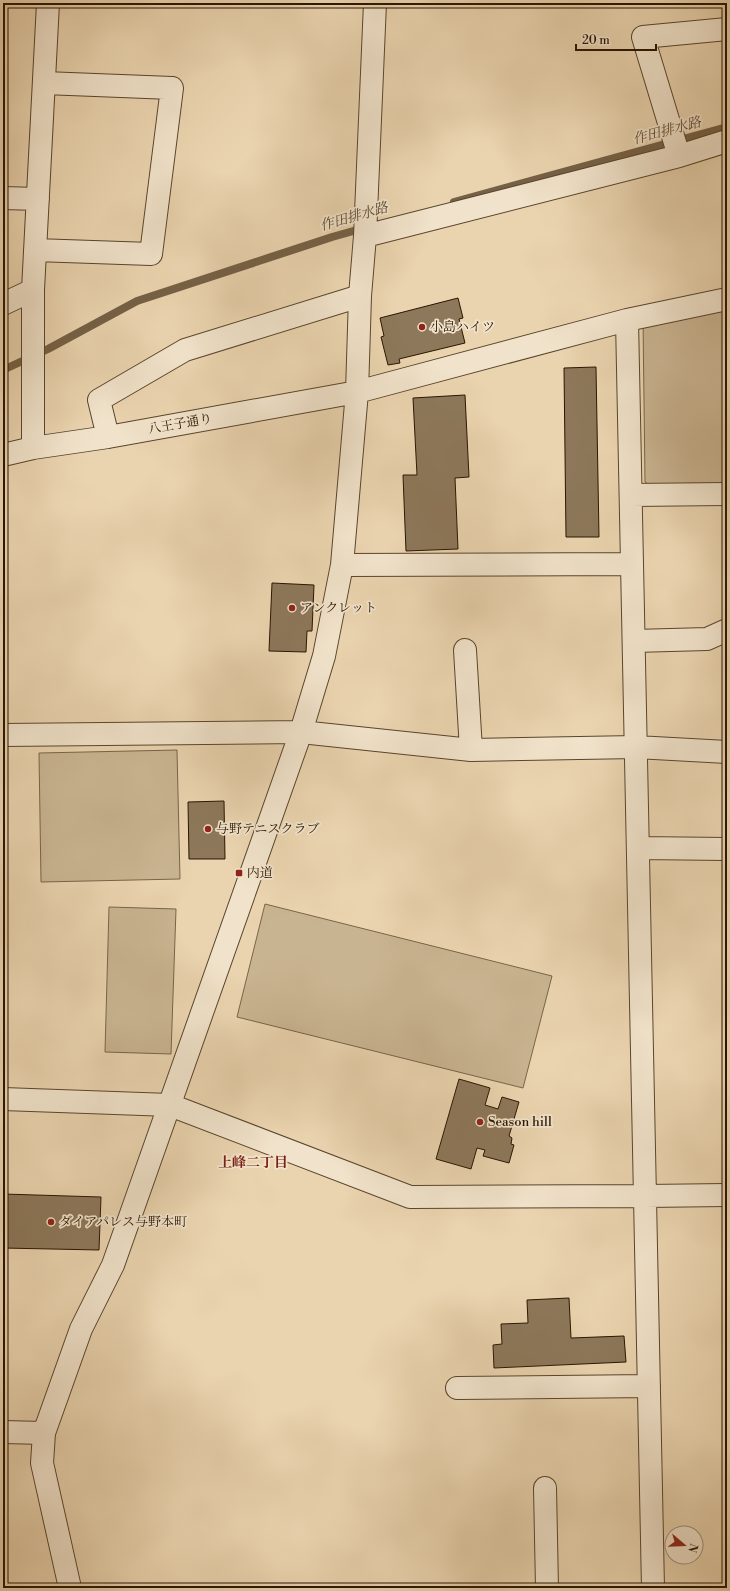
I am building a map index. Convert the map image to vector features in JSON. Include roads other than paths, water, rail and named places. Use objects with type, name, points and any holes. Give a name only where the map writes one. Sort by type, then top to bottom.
[{"type":"street","points":[[33,448],[33,290],[48,3]]},
{"type":"street","points":[[70,1588],[42,1463],[44,1433],[81,1329],[113,1265],[301,732],[324,656],[342,565],[357,392],[361,289],[366,236],[375,3]]},
{"type":"street","points":[[679,156],[643,37],[727,29]]},
{"type":"street","points":[[35,250],[151,254],[172,88],[44,83]]},
{"type":"street","points":[[366,236],[679,156],[727,141]]},
{"type":"street","points":[[3,198],[38,199]]},
{"type":"street","points":[[108,437],[99,400],[185,350],[361,289]]},
{"type":"street","points":[[3,304],[33,290]]},
{"type":"street","name":"八王子通り","points":[[3,455],[33,448],[108,437],[357,392],[627,320],[727,299]]},
{"type":"street","points":[[627,320],[653,1588]]},
{"type":"street","points":[[631,495],[727,494]]},
{"type":"street","points":[[342,565],[632,564]]},
{"type":"street","points":[[634,641],[707,639],[727,630]]},
{"type":"street","points":[[465,650],[470,750]]},
{"type":"street","points":[[3,735],[301,732],[470,750],[636,747],[727,752]]},
{"type":"street","points":[[638,848],[727,849]]},
{"type":"street","points":[[3,1099],[170,1105],[410,1197],[727,1195]]},
{"type":"street","points":[[457,1388],[649,1386]]},
{"type":"street","points":[[3,1432],[44,1433]]},
{"type":"street","points":[[545,1488],[547,1588]]},
{"type":"waterway","name":"作田排水路","points":[[454,202],[727,127]]},
{"type":"waterway","name":"作田排水路","points":[[3,370],[48,349],[137,301],[332,237],[364,228]]},
{"type":"place","name":"小島ハイツ","points":[[422,327]]},
{"type":"place","name":"アンクレット","points":[[292,608]]},
{"type":"place","name":"与野テニスクラブ","points":[[208,829]]},
{"type":"place","name":"内道","points":[[239,873]]},
{"type":"place","name":"Season hill","points":[[480,1122]]},
{"type":"place","name":"ダイアパレス与野本町","points":[[51,1222]]},
{"type":"district","name":"上峰二丁目","points":[[253,1163]]}]
